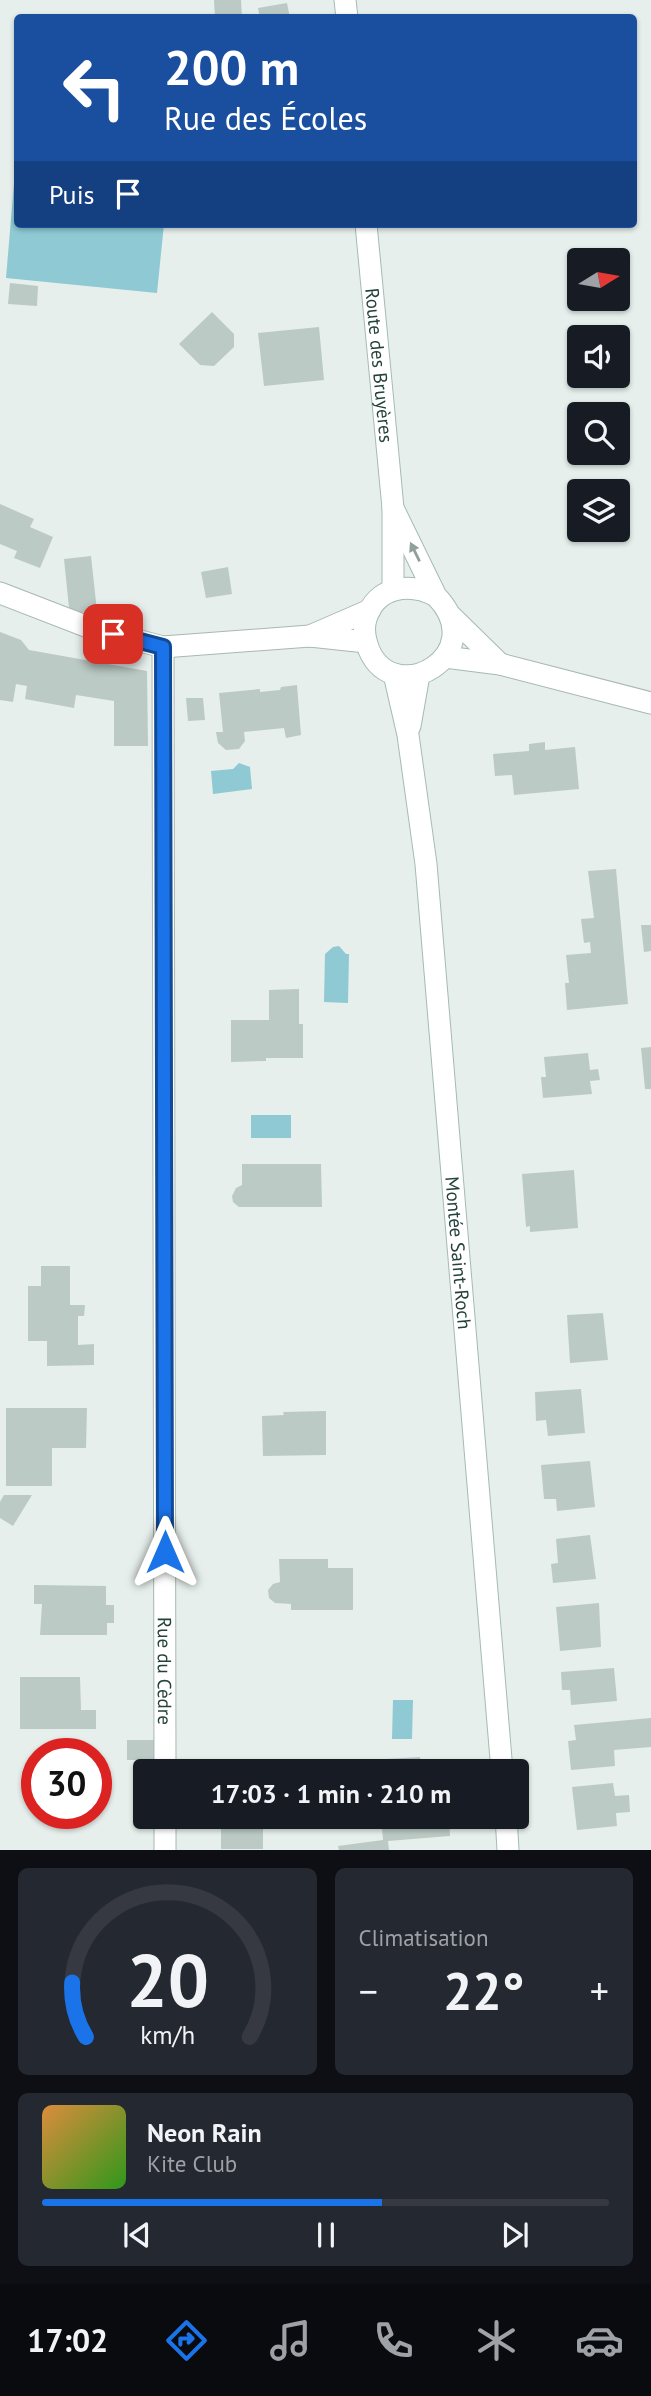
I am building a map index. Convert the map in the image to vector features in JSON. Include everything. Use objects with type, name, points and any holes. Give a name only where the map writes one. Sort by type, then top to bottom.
[{"type":"main road","name":"Route des Bruyères","points":[[366,228],[393,508],[393,590]]},
{"type":"main road","points":[[393,508],[436,596]]},
{"type":"main road","points":[[451,616],[452,645],[445,657],[429,671],[419,675],[394,674],[381,667],[371,656],[366,642],[366,621],[370,610],[384,594],[408,587],[423,589],[436,596],[451,616],[500,664]]},
{"type":"main road","points":[[0,593],[88,627],[163,647],[310,636],[366,642]]},
{"type":"main road","points":[[310,636],[370,610]]},
{"type":"main road","name":"Rue du Cèdre","points":[[163,647],[165,1759]]},
{"type":"main road","points":[[445,657],[500,664],[651,703]]},
{"type":"main road","points":[[394,674],[408,735]]},
{"type":"main road","points":[[408,735],[419,675]]},
{"type":"main road","name":"Montée Saint-Roch","points":[[408,735],[426,863],[501,1759]]},
{"type":"main road","points":[[165,1829],[165,1850]]},
{"type":"main road","points":[[507,1829],[509,1850]]},
{"type":"water","points":[[14,183],[14,228],[164,228],[157,293],[6,278]]},
{"type":"water","points":[[239,763],[250,767],[252,789],[213,794],[211,771],[233,769]]},
{"type":"water","points":[[339,946],[349,954],[348,1003],[324,1002],[325,954],[333,947]]},
{"type":"water","points":[[251,1115],[291,1115],[291,1138],[251,1138]]},
{"type":"water","points":[[393,1700],[413,1700],[412,1739],[392,1739]]},
{"type":"building","points":[[214,0],[241,0],[242,14],[215,14]]},
{"type":"building","points":[[287,3],[289,14],[259,14],[258,8]]},
{"type":"building","points":[[10,283],[38,286],[37,306],[8,304]]},
{"type":"building","points":[[212,312],[234,334],[234,347],[214,366],[200,365],[179,344]]},
{"type":"building","points":[[319,327],[324,380],[264,386],[258,333]]},
{"type":"building","points":[[0,504],[34,519],[30,527],[53,537],[40,568],[14,558],[17,551],[0,544]]},
{"type":"building","points":[[91,556],[97,611],[79,613],[69,608],[64,559]]},
{"type":"building","points":[[228,567],[232,594],[206,598],[201,572]]},
{"type":"building","points":[[0,632],[21,640],[29,650],[147,671],[148,746],[114,746],[114,701],[76,695],[74,708],[25,699],[27,686],[16,684],[13,702],[0,700]]},
{"type":"building","points":[[297,685],[301,735],[286,738],[284,728],[244,732],[245,741],[239,749],[226,750],[218,743],[216,732],[223,732],[219,693],[280,690],[281,687]]},
{"type":"building","points":[[186,698],[203,698],[205,720],[188,721]]},
{"type":"building","points":[[545,742],[545,750],[575,747],[579,789],[514,795],[512,775],[495,776],[493,754],[529,751],[529,744]]},
{"type":"building","points":[[616,869],[628,1004],[567,1010],[565,983],[569,983],[566,955],[591,953],[590,942],[584,943],[581,919],[594,918],[588,871]]},
{"type":"building","points":[[641,925],[651,925],[651,951],[644,952]]},
{"type":"building","points":[[299,989],[303,1058],[231,1062],[231,1020],[269,1020],[269,990]]},
{"type":"building","points":[[651,1047],[651,1089],[645,1089],[641,1048]]},
{"type":"building","points":[[588,1053],[590,1070],[598,1069],[600,1080],[590,1081],[592,1094],[543,1098],[541,1077],[546,1077],[544,1057]]},
{"type":"building","points":[[242,1164],[321,1164],[322,1207],[239,1207],[233,1202],[232,1196],[236,1188],[242,1185]]},
{"type":"building","points":[[574,1170],[578,1228],[530,1232],[530,1226],[526,1227],[522,1174]]},
{"type":"building","points":[[41,1266],[70,1266],[70,1305],[85,1305],[84,1316],[78,1316],[78,1345],[94,1344],[94,1365],[47,1366],[47,1341],[28,1341],[28,1286],[41,1286]]},
{"type":"building","points":[[603,1313],[608,1360],[570,1363],[567,1315]]},
{"type":"building","points":[[581,1389],[585,1433],[548,1436],[546,1420],[536,1421],[535,1392]]},
{"type":"building","points":[[6,1408],[87,1408],[86,1448],[52,1448],[52,1486],[6,1486]]},
{"type":"building","points":[[326,1411],[326,1455],[263,1456],[262,1416],[284,1415],[283,1412]]},
{"type":"building","points":[[590,1461],[595,1507],[557,1511],[556,1499],[544,1499],[541,1465]]},
{"type":"building","points":[[4,1495],[32,1495],[13,1526],[0,1518],[0,1502]]},
{"type":"building","points":[[590,1535],[596,1579],[553,1583],[551,1564],[558,1563],[556,1539]]},
{"type":"building","points":[[279,1559],[328,1559],[328,1568],[353,1568],[353,1610],[291,1610],[291,1604],[275,1603],[269,1598],[268,1590],[273,1584],[280,1582]]},
{"type":"building","points":[[34,1585],[106,1586],[106,1605],[114,1605],[114,1623],[107,1623],[107,1635],[40,1635],[42,1604],[34,1604]]},
{"type":"building","points":[[599,1603],[601,1647],[560,1651],[556,1607]]},
{"type":"building","points":[[614,1668],[617,1701],[571,1705],[570,1690],[562,1690],[561,1672]]},
{"type":"building","points":[[20,1677],[80,1677],[81,1710],[96,1710],[96,1729],[20,1729]]},
{"type":"building","points":[[651,1718],[651,1747],[614,1750],[615,1766],[571,1770],[568,1741],[576,1740],[574,1725]]},
{"type":"building","points":[[127,1740],[156,1740],[156,1759],[127,1760]]},
{"type":"building","points":[[420,1757],[420,1759],[386,1759]]},
{"type":"building","points":[[613,1783],[615,1796],[629,1795],[630,1812],[616,1813],[617,1826],[577,1830],[572,1787]]},
{"type":"building","points":[[221,1829],[263,1829],[263,1849],[221,1849]]},
{"type":"building","points":[[382,1829],[450,1829],[450,1836],[388,1841],[389,1850],[339,1850],[338,1846],[383,1840]]},
{"type":"route","points":[[113,634],[163,647],[165,1552]]}]
